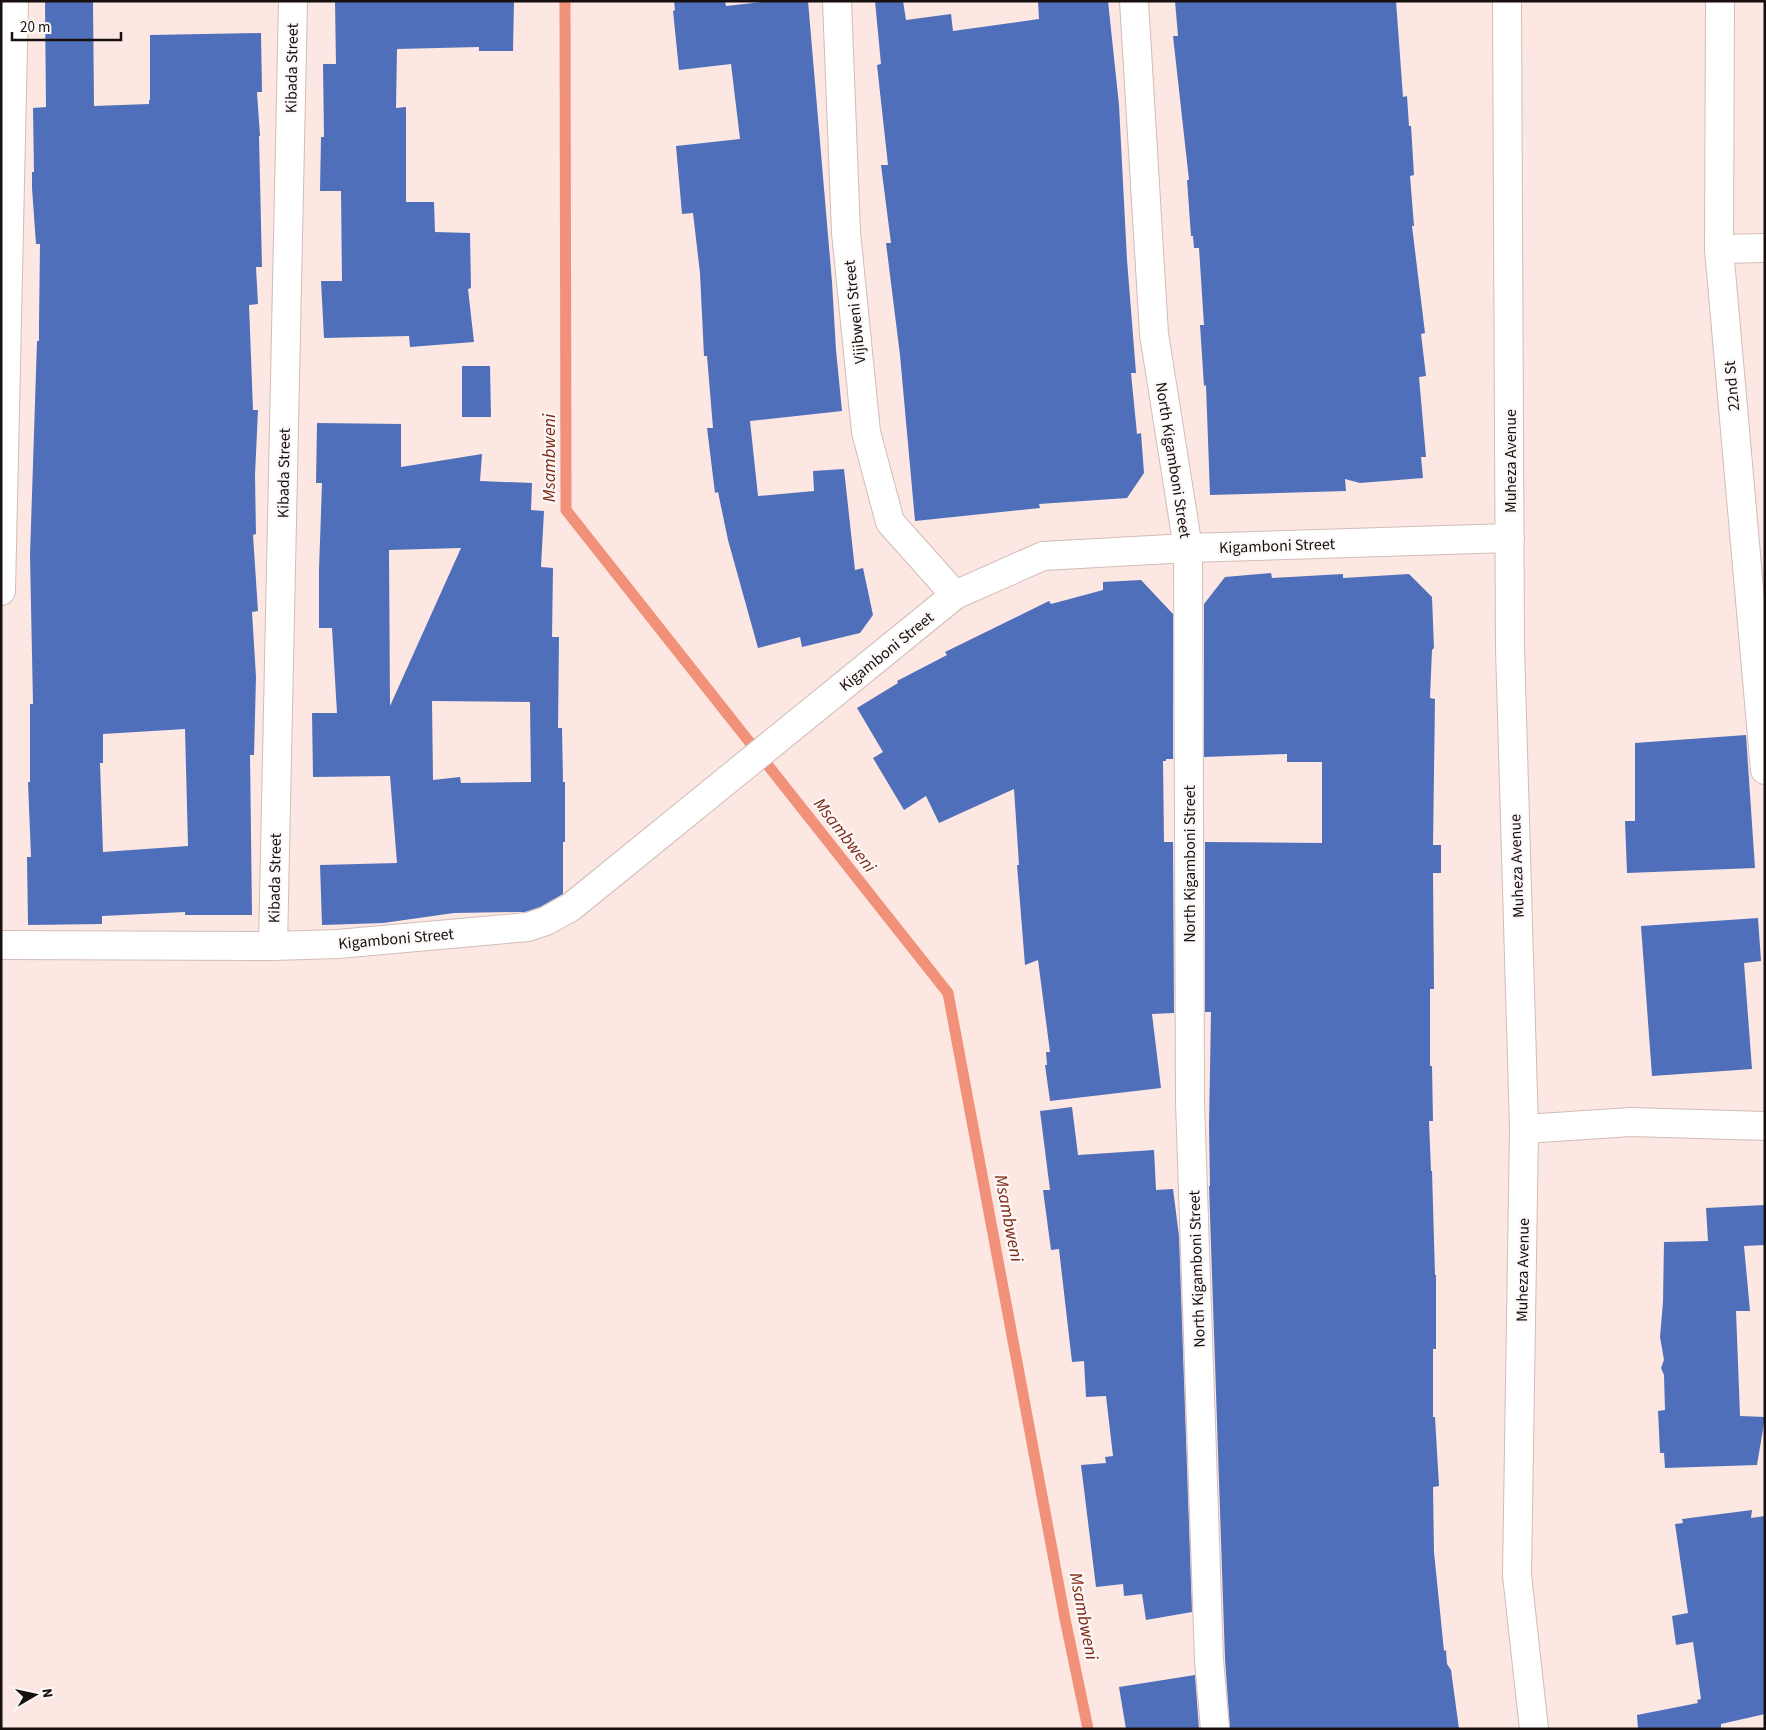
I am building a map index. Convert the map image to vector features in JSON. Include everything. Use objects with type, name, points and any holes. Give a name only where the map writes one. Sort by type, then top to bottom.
[{"type":"street","points":[[1,591],[14,1]]},
{"type":"street","name":"Kibada Street","points":[[273,946],[293,1]]},
{"type":"street","name":"Vijibweni Street","points":[[837,1],[846,232],[866,432],[890,522],[955,595]]},
{"type":"street","name":"North Kigamboni Street","points":[[1134,1],[1154,334],[1188,548],[1190,1102],[1210,1660],[1215,1729]]},
{"type":"street","name":"Muheza Avenue","points":[[1507,1],[1510,648],[1524,1129],[1517,1576],[1534,1729]]},
{"type":"street","name":"22nd St","points":[[1720,1],[1719,249],[1765,770]]},
{"type":"street","points":[[1719,249],[1765,248]]},
{"type":"street","name":"Kigamboni Street","points":[[1,945],[273,946],[338,944],[528,927],[546,921],[571,907],[955,595],[1043,556],[1188,548],[1510,538]]},
{"type":"street","points":[[1524,1129],[1632,1122],[1765,1126]]},
{"type":"building","points":[[45,1],[93,1],[94,106],[149,104],[150,35],[261,33],[262,92],[257,92],[260,136],[262,267],[256,267],[258,304],[249,305],[253,410],[258,410],[255,475],[256,534],[253,535],[258,611],[252,612],[256,677],[254,755],[250,755],[252,915],[185,915],[185,912],[102,916],[102,924],[28,925],[27,857],[31,857],[28,782],[30,782],[30,704],[33,704],[30,556],[37,341],[39,341],[40,244],[36,244],[32,188],[32,172],[34,172],[33,108],[46,107]],"holes":[[[185,729],[188,846],[103,852],[100,763],[103,763],[103,734]]]},
{"type":"building","points":[[335,1],[514,1],[513,51],[479,51],[479,47],[397,49],[396,108],[406,107],[406,202],[434,202],[435,232],[470,233],[471,288],[468,289],[474,342],[410,347],[409,336],[324,338],[321,281],[342,281],[341,191],[320,191],[321,137],[324,137],[323,64],[336,64]]},
{"type":"building","points":[[674,1],[725,1],[726,6],[770,1],[808,1],[842,411],[750,421],[758,496],[814,491],[813,471],[844,469],[855,570],[863,568],[873,615],[860,633],[802,647],[800,637],[758,648],[728,540],[718,492],[715,493],[707,428],[713,428],[707,356],[704,356],[700,273],[693,213],[682,214],[676,146],[740,139],[731,64],[679,70],[673,11],[675,10]]},
{"type":"building","points":[[875,1],[903,1],[906,20],[951,14],[953,31],[1039,19],[1038,1],[1108,1],[1119,105],[1127,260],[1136,373],[1131,373],[1137,434],[1141,433],[1144,473],[1127,498],[1039,504],[1040,508],[915,521],[900,355],[886,243],[891,243],[881,165],[888,165],[877,65],[881,64]]},
{"type":"building","points":[[1175,1],[1396,1],[1403,97],[1407,96],[1409,126],[1411,126],[1414,175],[1410,176],[1414,226],[1412,226],[1425,333],[1421,334],[1426,376],[1419,377],[1426,457],[1421,457],[1423,478],[1360,483],[1345,479],[1346,491],[1210,495],[1206,385],[1204,386],[1200,325],[1204,325],[1199,248],[1194,248],[1193,236],[1191,236],[1187,180],[1189,180],[1173,36],[1178,36]]},
{"type":"building","points":[[462,366],[490,366],[491,417],[462,417]]},
{"type":"building","points":[[317,423],[401,424],[401,467],[482,454],[480,481],[532,483],[531,510],[544,511],[541,567],[553,568],[552,637],[559,637],[558,728],[562,728],[563,782],[565,782],[563,894],[540,907],[525,912],[454,913],[383,923],[322,925],[320,865],[397,863],[390,776],[313,777],[312,713],[337,713],[332,628],[319,628],[322,483],[316,483]],"holes":[[[461,548],[390,706],[389,550]],[[432,701],[530,702],[531,782],[461,783],[460,777],[433,780]]]},
{"type":"building","points":[[1271,573],[1272,578],[1343,574],[1343,578],[1409,574],[1432,597],[1434,648],[1432,650],[1430,698],[1435,699],[1433,845],[1441,845],[1441,873],[1433,873],[1434,989],[1430,989],[1430,1066],[1432,1066],[1433,1121],[1429,1121],[1436,1275],[1436,1349],[1433,1349],[1433,1417],[1435,1417],[1439,1486],[1433,1487],[1434,1552],[1444,1651],[1446,1650],[1447,1664],[1451,1670],[1459,1729],[1230,1729],[1225,1659],[1209,1186],[1211,1012],[1205,1012],[1205,842],[1322,843],[1322,762],[1287,762],[1287,754],[1204,757],[1204,604],[1225,577]]},
{"type":"building","points":[[1141,580],[1173,614],[1173,759],[1163,761],[1164,842],[1173,842],[1174,1013],[1152,1014],[1161,1088],[1050,1101],[1045,1065],[1047,1065],[1046,1052],[1050,1052],[1038,960],[1025,965],[1017,865],[1019,865],[1014,789],[939,823],[926,796],[904,810],[873,758],[883,752],[857,708],[898,683],[897,681],[947,655],[945,652],[1049,601],[1051,604],[1103,590],[1103,582]]},
{"type":"building","points":[[1746,735],[1755,868],[1627,873],[1625,821],[1635,821],[1635,743]]},
{"type":"building","points":[[1758,918],[1761,961],[1744,963],[1752,1069],[1652,1076],[1641,926]]},
{"type":"building","points":[[1072,1107],[1078,1155],[1154,1150],[1156,1190],[1173,1189],[1179,1236],[1192,1612],[1146,1620],[1142,1594],[1124,1596],[1123,1584],[1096,1587],[1081,1465],[1106,1463],[1105,1457],[1113,1456],[1106,1396],[1086,1397],[1084,1361],[1072,1362],[1059,1249],[1051,1250],[1043,1190],[1050,1190],[1040,1111]]},
{"type":"building","points":[[1765,1205],[1765,1245],[1744,1246],[1750,1311],[1736,1311],[1740,1416],[1765,1417],[1757,1465],[1665,1468],[1664,1453],[1660,1453],[1658,1411],[1665,1410],[1664,1375],[1661,1368],[1664,1360],[1660,1337],[1663,1302],[1664,1242],[1708,1241],[1706,1208]]},
{"type":"building","points":[[1752,1510],[1751,1518],[1765,1516],[1765,1714],[1721,1724],[1721,1729],[1638,1729],[1637,1715],[1698,1703],[1697,1700],[1701,1699],[1693,1642],[1676,1645],[1672,1616],[1688,1613],[1675,1524],[1683,1523],[1682,1519]]},
{"type":"building","points":[[1195,1675],[1199,1729],[1126,1729],[1119,1687]]},
{"type":"waterway","name":"Msambweni","points":[[565,1],[566,510],[948,993],[1065,1619],[1088,1729]]}]
